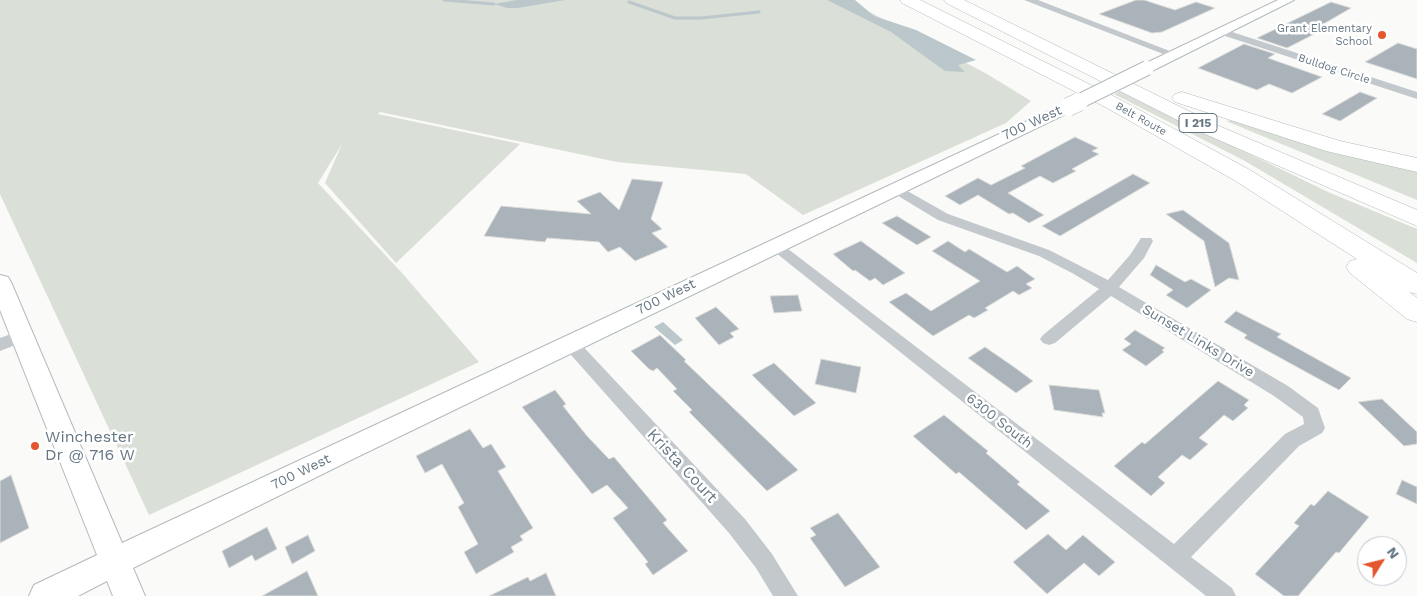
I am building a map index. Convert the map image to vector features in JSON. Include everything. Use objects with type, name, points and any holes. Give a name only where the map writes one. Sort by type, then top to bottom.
[{"type":"highway","name":"Belt Route","points":[[908,0],[1114,104],[1242,175],[1417,285]]},
{"type":"highway","name":"Belt Route","points":[[952,0],[1212,130],[1417,219]]},
{"type":"highway","points":[[984,16],[1177,96],[1228,114],[1334,146],[1417,165]]},
{"type":"highway","points":[[1242,175],[1417,312]]},
{"type":"main road","name":"700 West","points":[[45,596],[1288,0]]},
{"type":"main road","points":[[3,297],[11,340],[115,562],[129,596]]},
{"type":"street","points":[[1029,0],[1175,55]]},
{"type":"street","name":"Bulldog Circle","points":[[1223,32],[1417,96]]},
{"type":"street","name":"Sunset Links Drive","points":[[895,188],[943,217],[1044,253],[1109,287],[1282,391],[1311,412],[1315,428],[1292,440],[1175,558]]},
{"type":"street","points":[[1049,339],[1101,297],[1136,258],[1146,241]]},
{"type":"street","name":"6300 South","points":[[774,245],[1224,596]]},
{"type":"street","name":"Krista Court","points":[[570,343],[737,526],[764,561],[786,596]]},
{"type":"shaded area","points":[[0,0],[847,0],[987,74],[1031,101],[1006,123],[803,215],[746,174],[617,162],[380,112],[378,114],[520,144],[396,263],[325,183],[342,144],[318,183],[402,273],[479,362],[149,515],[0,194]]},
{"type":"shaded area","points":[[517,0],[565,0],[518,8],[507,8],[494,4]]},
{"type":"shaded area","points":[[827,0],[855,0],[874,16],[916,30],[976,60],[958,65],[965,72],[945,71],[891,32]]},
{"type":"shaded area","points":[[1120,91],[1328,192],[1417,229],[1417,263],[1245,161],[1114,94]]},
{"type":"shaded area","points":[[1233,120],[1417,169],[1417,200],[1226,121]]},
{"type":"shaded area","points":[[663,322],[683,340],[675,345],[654,327]]},
{"type":"building","points":[[1136,0],[1144,0],[1175,10],[1196,2],[1215,8],[1162,32],[1152,33],[1099,14]]},
{"type":"building","points":[[1331,2],[1351,8],[1320,26],[1326,28],[1287,48],[1257,38]]},
{"type":"building","points":[[1398,43],[1417,49],[1417,79],[1365,62]]},
{"type":"building","points":[[1244,44],[1275,54],[1268,58],[1322,77],[1292,93],[1269,84],[1257,90],[1198,68]]},
{"type":"building","points":[[1360,92],[1377,98],[1340,121],[1322,114]]},
{"type":"building","points":[[1075,137],[1098,148],[1092,151],[1099,154],[1072,169],[1076,171],[1053,183],[1040,176],[1008,193],[1044,215],[1029,223],[1013,213],[1009,214],[978,195],[960,205],[945,196],[978,178],[991,185],[1025,168],[1021,166]]},
{"type":"building","points":[[1133,174],[1150,183],[1060,236],[1042,226]]},
{"type":"building","points":[[632,179],[663,182],[651,219],[662,229],[652,233],[668,247],[635,261],[620,247],[608,252],[599,242],[547,238],[545,242],[484,236],[501,206],[591,214],[577,201],[600,192],[619,210]]},
{"type":"building","points":[[1183,210],[1229,243],[1239,280],[1229,278],[1215,287],[1204,241],[1166,214]]},
{"type":"building","points":[[897,216],[931,237],[917,245],[882,223]]},
{"type":"building","points":[[861,241],[905,273],[883,285],[875,278],[870,281],[855,270],[853,271],[833,254]]},
{"type":"building","points":[[948,241],[965,252],[969,249],[1007,272],[1017,266],[1035,279],[1026,284],[1032,288],[1019,295],[1013,291],[985,308],[988,310],[974,318],[969,315],[933,336],[889,302],[906,293],[931,311],[980,281],[932,251]]},
{"type":"building","points":[[1156,265],[1185,282],[1191,279],[1211,290],[1187,308],[1166,295],[1173,290],[1150,275]]},
{"type":"building","points":[[798,295],[802,311],[774,313],[770,296]]},
{"type":"building","points":[[716,307],[739,329],[730,333],[734,337],[719,345],[695,318]]},
{"type":"building","points":[[1236,311],[1281,334],[1277,337],[1351,378],[1339,390],[1244,338],[1247,335],[1224,322]]},
{"type":"building","points":[[1135,330],[1165,348],[1162,350],[1164,352],[1146,366],[1122,350],[1131,344],[1124,339]]},
{"type":"building","points":[[660,335],[686,360],[684,361],[798,470],[767,491],[689,412],[692,410],[673,391],[677,389],[657,368],[653,371],[649,369],[631,351]]},
{"type":"building","points":[[985,347],[1033,381],[1016,393],[968,358]]},
{"type":"building","points":[[821,359],[861,367],[856,393],[815,384]]},
{"type":"building","points":[[774,363],[816,403],[794,416],[752,375]]},
{"type":"building","points":[[1218,381],[1249,400],[1244,405],[1248,408],[1233,421],[1224,415],[1199,438],[1208,444],[1190,460],[1182,455],[1158,477],[1165,483],[1151,496],[1114,466],[1142,442],[1145,444]]},
{"type":"building","points":[[1049,385],[1099,390],[1105,413],[1102,413],[1103,417],[1054,410]]},
{"type":"building","points":[[555,390],[566,404],[563,406],[587,436],[609,459],[614,457],[667,520],[663,523],[688,551],[653,575],[645,564],[648,562],[613,518],[628,508],[607,485],[592,494],[522,407]]},
{"type":"building","points":[[1382,399],[1417,432],[1417,444],[1404,446],[1358,402]]},
{"type":"building","points":[[944,415],[988,451],[986,453],[1020,482],[1017,484],[1050,511],[1026,530],[959,472],[956,474],[913,436]]},
{"type":"building","points":[[470,429],[483,448],[491,444],[506,467],[498,471],[533,528],[520,536],[523,540],[511,547],[514,552],[476,574],[464,552],[478,544],[458,507],[464,503],[442,464],[425,473],[416,456]]},
{"type":"building","points":[[11,475],[29,528],[0,543],[0,481]]},
{"type":"building","points":[[1402,480],[1417,487],[1417,504],[1396,494]]},
{"type":"building","points":[[1328,491],[1369,517],[1339,553],[1336,552],[1298,596],[1284,596],[1255,574],[1299,526],[1294,523],[1311,504],[1314,506]]},
{"type":"building","points":[[838,513],[880,567],[845,587],[810,538],[816,535],[810,528]]},
{"type":"building","points":[[267,527],[277,549],[255,561],[252,555],[229,568],[222,551]]},
{"type":"building","points":[[1048,534],[1066,550],[1083,535],[1115,562],[1099,576],[1084,563],[1047,594],[1013,562]]},
{"type":"building","points":[[308,535],[315,551],[292,564],[285,547]]},
{"type":"building","points":[[307,571],[318,596],[262,596]]},
{"type":"building","points":[[546,573],[556,596],[489,596],[528,577],[530,581]]},
{"type":"waterway","points":[[444,0],[494,4]]},
{"type":"waterway","points":[[629,2],[675,18],[701,18],[759,12]]},
{"type":"place","name":"Grant Elementary School","points":[[1382,35]]},
{"type":"place","name":"Winchester Dr @ 716 W","points":[[35,446]]}]
